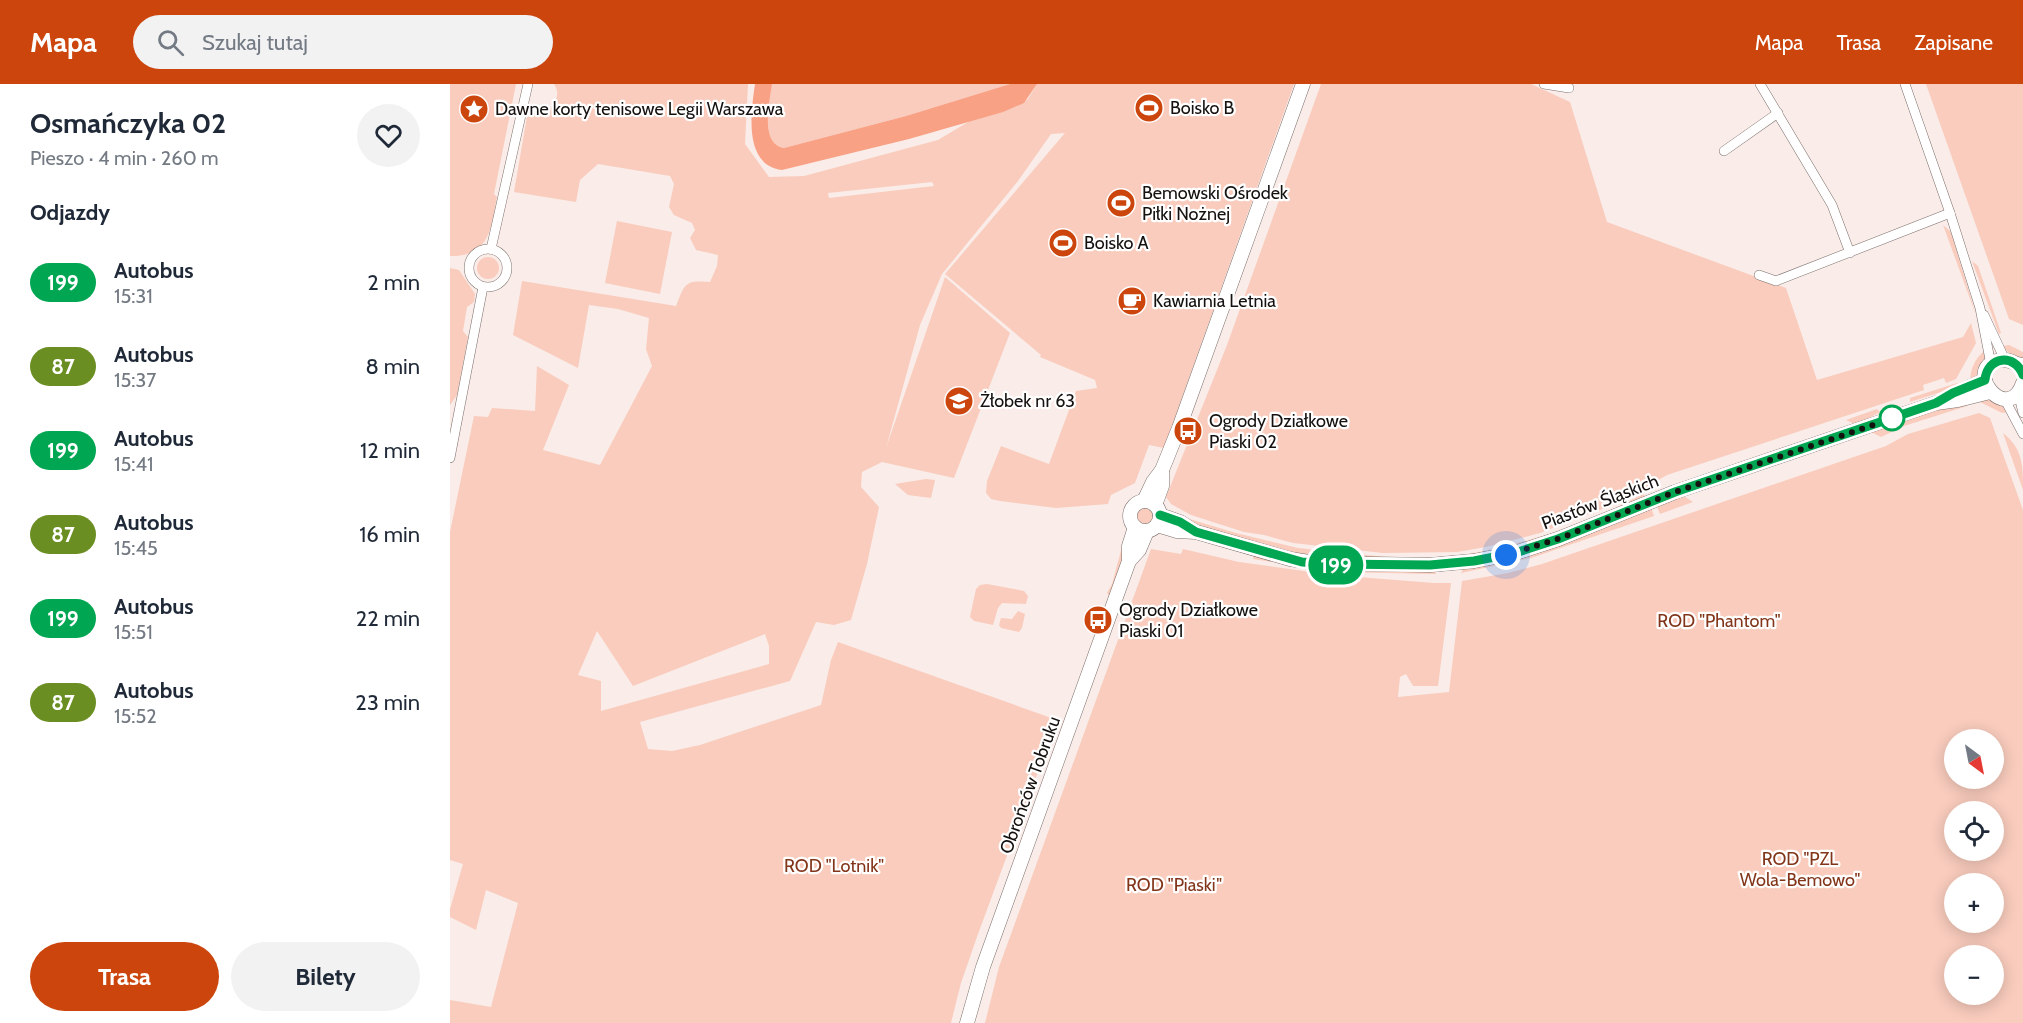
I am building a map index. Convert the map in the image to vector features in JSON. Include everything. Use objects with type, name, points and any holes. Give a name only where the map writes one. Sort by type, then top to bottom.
[{"type":"street","points":[[491,249],[528,84]]},
{"type":"street","name":"Obrońców Tobruku","points":[[967,1023],[983,967],[1129,561],[1129,546],[1150,517],[1153,482],[1162,470],[1304,84]]},
{"type":"street","points":[[1544,84],[1566,86]]},
{"type":"street","points":[[1760,84],[1832,205],[1850,253]]},
{"type":"street","points":[[1905,84],[1980,308],[1991,365]]},
{"type":"street","points":[[1724,151],[1778,113]]},
{"type":"street","points":[[1759,275],[1776,281],[1950,213]]},
{"type":"street","points":[[491,249],[505,259],[507,271],[505,277],[496,286],[483,287],[471,277],[469,266],[479,251],[491,249]]},
{"type":"street","points":[[450,458],[483,287]]},
{"type":"street","points":[[1980,308],[2017,366]]},
{"type":"street","points":[[2017,366],[1995,362],[1986,372],[1987,386],[1996,397],[2004,398],[2012,397],[2021,387]]},
{"type":"street","name":"Piastów Śląskich","points":[[1150,517],[1180,522],[1196,532],[1290,560],[1315,563],[1430,565],[1474,561],[1515,553],[1558,539],[1675,492],[1936,403],[1953,393],[1987,386]]},
{"type":"street","points":[[2021,387],[2023,413]]},
{"type":"street","points":[[2004,398],[2023,434]]},
{"type":"green space","points":[[450,84],[516,84],[494,194],[497,197],[490,230],[481,246],[473,252],[450,256]]},
{"type":"green space","name":"ROD \"Lotnik\"","points":[[554,84],[748,84],[745,144],[769,177],[804,176],[938,140],[973,119],[1017,106],[1028,99],[1037,84],[1294,84],[1164,448],[1149,445],[1135,483],[1111,495],[1108,504],[1056,508],[1000,501],[991,499],[986,493],[987,481],[1001,446],[1049,464],[1076,391],[1097,388],[1095,380],[1040,357],[1041,355],[945,274],[1065,133],[1051,134],[1018,181],[942,274],[920,325],[886,448],[945,277],[1010,333],[954,478],[882,462],[862,472],[861,487],[879,507],[867,564],[851,620],[834,625],[816,622],[790,681],[640,722],[648,749],[672,751],[700,745],[821,705],[831,660],[838,642],[1057,720],[978,934],[961,983],[951,1023],[450,1023],[450,1000],[491,1007],[518,903],[486,890],[476,930],[450,917],[450,909],[463,864],[450,860],[450,532],[474,416],[488,417],[492,408],[535,411],[537,366],[569,385],[543,450],[600,465],[652,366],[646,349],[649,318],[618,309],[589,305],[578,368],[513,335],[522,281],[676,306],[687,285],[695,282],[710,282],[717,266],[718,255],[696,250],[690,238],[695,230],[692,223],[674,215],[669,207],[674,184],[670,176],[598,164],[580,180],[576,202],[514,192],[529,105],[551,108],[557,96]],"holes":[[[932,182],[934,186],[829,198],[828,193]],[[597,631],[633,686],[765,634],[769,646],[769,664],[601,711],[601,681],[578,675]]]},
{"type":"green space","points":[[772,84],[1010,84],[906,116],[784,148],[776,145],[771,139],[769,130],[768,111]]},
{"type":"green space","points":[[1321,84],[1531,84],[1570,102],[1607,222],[1786,288],[1817,380],[1963,337],[1971,323],[1976,343],[1956,379],[1946,383],[1944,378],[1923,385],[1924,390],[1667,475],[1618,503],[1540,533],[1486,547],[1457,552],[1383,553],[1293,543],[1244,532],[1191,515],[1171,504],[1166,497],[1227,345]]},
{"type":"green space","points":[[1926,84],[2023,84],[2023,325],[2009,319]]},
{"type":"green space","points":[[617,221],[672,232],[660,294],[605,283]]},
{"type":"green space","points":[[1943,225],[1951,232],[1976,315]]},
{"type":"green space","points":[[484,257],[492,257],[499,264],[499,272],[492,279],[484,279],[477,272],[477,264]]},
{"type":"green space","points":[[1972,261],[1978,266],[2001,333],[1999,334]]},
{"type":"green space","points":[[450,268],[459,270],[475,294],[474,302],[467,307],[463,331],[468,337],[457,395],[450,405]]},
{"type":"green space","points":[[2009,345],[2023,352],[2023,360],[2011,355],[2002,346]]},
{"type":"green space","points":[[1986,351],[1982,368],[1971,382],[1974,364]]},
{"type":"green space","points":[[1957,383],[1960,386],[1910,402],[1910,398]]},
{"type":"green space","points":[[1989,399],[2004,406],[2008,412],[2002,413],[1978,401]]},
{"type":"green space","points":[[1966,402],[1967,406],[1904,426],[1881,437],[1869,431],[1917,415]]},
{"type":"green space","points":[[1877,409],[1880,412],[1856,425],[1846,420]]},
{"type":"green space","points":[[1979,413],[1990,418],[2023,510],[2023,1023],[985,1023],[999,967],[1151,549],[1181,554],[1183,549],[1239,562],[1332,575],[1451,583],[1438,686],[1413,686],[1406,674],[1400,677],[1398,697],[1449,692],[1462,581],[1542,564],[1886,446],[1908,434]]},
{"type":"green space","points":[[2003,433],[2015,445],[2018,452],[2023,473],[2023,490]]},
{"type":"green space","points":[[926,479],[935,480],[931,498],[908,495],[895,484]]},
{"type":"green space","points":[[1643,494],[1646,497],[1602,516],[1535,540],[1489,552],[1463,555],[1556,532],[1600,515]]},
{"type":"green space","points":[[1682,495],[1693,502],[1660,514],[1656,504]]},
{"type":"green space","points":[[1651,507],[1654,516],[1531,558],[1461,573],[1464,568]]},
{"type":"green space","points":[[1145,508],[1151,510],[1153,516],[1151,522],[1145,524],[1139,522],[1137,516],[1139,510]]},
{"type":"green space","points":[[1184,519],[1298,548],[1385,557],[1435,558],[1302,556],[1223,534]]},
{"type":"green space","points":[[1122,547],[1125,549],[1111,598],[1107,593],[1112,584]]},
{"type":"green space","points":[[1254,554],[1435,570],[1436,574],[1338,572],[1253,559]]},
{"type":"green space","points":[[987,584],[1024,591],[1028,596],[1026,604],[1002,603],[998,608],[993,625],[974,621],[970,617],[976,589],[980,585]]},
{"type":"green space","points":[[1018,611],[1025,614],[1019,632],[1001,628],[999,625],[1001,618],[1012,619]]},
{"type":"shaded area","points":[[755,84],[772,84],[768,111],[769,130],[771,139],[776,145],[784,148],[906,116],[1010,84],[1037,84],[1024,103],[1003,112],[909,139],[782,170],[769,166],[755,148],[752,136],[752,109]]},
{"type":"bus line","name":"199","points":[[1160,515],[1180,522],[1196,532],[1302,562],[1430,565],[1474,561],[1515,553],[1558,539],[1675,492],[1936,403],[1953,393],[1985,380],[1989,367],[1997,361],[2003,359],[2013,362],[2021,369],[2023,375]]},
{"type":"place","name":"Boisko B","points":[[1149,108]]},
{"type":"place","name":"Dawne korty tenisowe Legii Warszawa","points":[[474,109]]},
{"type":"place","name":"Bemowski Ośrodek Piłki Nożnej","points":[[1121,203]]},
{"type":"place","name":"Boisko A","points":[[1063,243]]},
{"type":"place","name":"Kawiarnia Letnia","points":[[1132,301]]},
{"type":"place","name":"Żłobek nr 63","points":[[959,401]]},
{"type":"place","name":"Ogrody Działkowe Piaski 02","points":[[1188,431]]},
{"type":"place","name":"Ogrody Działkowe Piaski 01","points":[[1098,620]]},
{"type":"route","points":[[1506,555],[1587,529],[1675,492],[1894,418],[1892,418]]},
{"type":"park label","name":"ROD \"Phantom\"","points":[[1719,621]]},
{"type":"park label","name":"ROD \"PZL Wola-Bemowo\"","points":[[1800,869]]},
{"type":"park label","name":"ROD \"Piaski\"","points":[[1174,885]]}]
